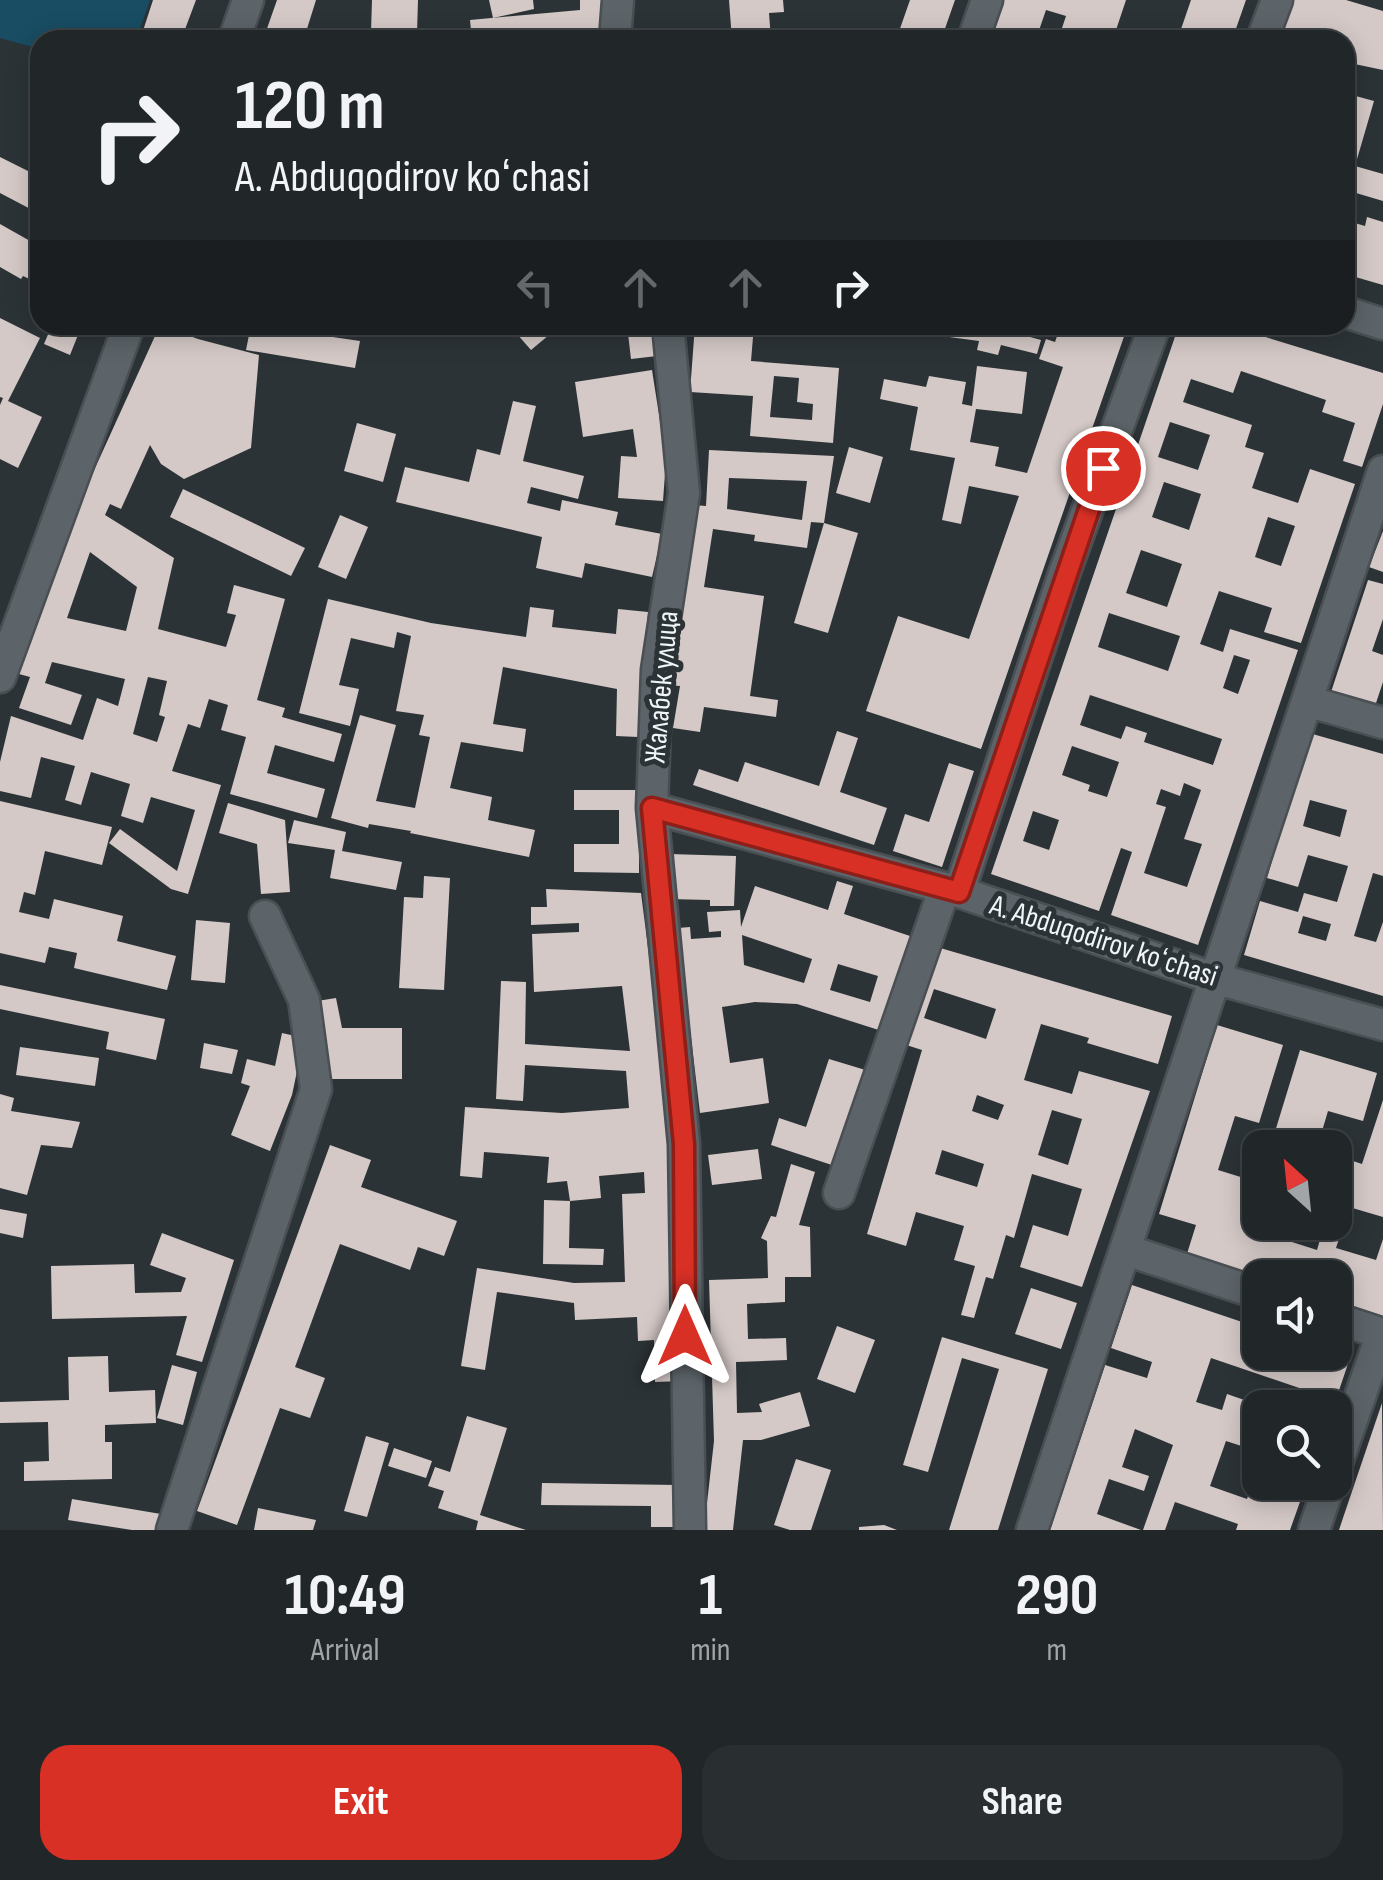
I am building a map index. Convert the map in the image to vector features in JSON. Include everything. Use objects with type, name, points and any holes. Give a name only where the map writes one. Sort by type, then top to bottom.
[{"type":"street","points":[[238,30],[248,0]]},
{"type":"street","points":[[616,30],[618,0]]},
{"type":"street","points":[[976,30],[987,0]]},
{"type":"street","points":[[1266,30],[1277,0]]},
{"type":"street","points":[[1355,315],[1383,324]]},
{"type":"street","points":[[1,669],[125,335]]},
{"type":"street","name":"Жалабек улица","points":[[669,335],[684,492],[657,670],[652,808],[684,1144],[690,1530]]},
{"type":"street","points":[[839,1193],[1151,335]]},
{"type":"street","points":[[1032,1530],[1383,471]]},
{"type":"street","points":[[1307,701],[1383,724]]},
{"type":"street","name":"A. Abduqodirov koʻchasi","points":[[652,808],[952,891],[1213,978],[1383,1024]]},
{"type":"street","points":[[172,1530],[316,1089],[304,1000],[265,916]]},
{"type":"street","points":[[1126,1250],[1242,1288]]},
{"type":"street","points":[[1352,1324],[1382,1334],[1352,1420]]},
{"type":"street","points":[[1314,1530],[1324,1500]]},
{"type":"shaded area","points":[[0,0],[150,0],[140,30],[30,30],[30,46],[0,38]]},
{"type":"building","points":[[153,0],[196,0],[185,30],[143,30]]},
{"type":"building","points":[[277,0],[316,0],[307,30],[266,30]]},
{"type":"building","points":[[372,0],[418,0],[417,30],[371,30]]},
{"type":"building","points":[[489,0],[533,0],[534,9],[493,18]]},
{"type":"building","points":[[580,0],[605,0],[603,30],[471,30],[470,20],[580,10]]},
{"type":"building","points":[[729,0],[783,0],[784,12],[769,13],[770,30],[731,30]]},
{"type":"building","points":[[910,0],[955,0],[944,30],[900,30]]},
{"type":"building","points":[[1004,0],[1126,0],[1116,30],[1061,30],[1066,16],[1046,10],[1039,30],[994,30]]},
{"type":"building","points":[[1191,0],[1246,0],[1236,30],[1181,30]]},
{"type":"building","points":[[1294,0],[1346,0],[1383,11],[1383,70],[1355,64],[1355,30],[1283,30]]},
{"type":"building","points":[[1355,96],[1374,101],[1355,166]]},
{"type":"building","points":[[0,157],[30,172],[30,209],[0,193]]},
{"type":"building","points":[[1355,166],[1383,174],[1383,201],[1356,193],[1355,196]]},
{"type":"building","points":[[1367,217],[1383,222],[1383,285],[1355,277],[1355,223],[1365,226]]},
{"type":"building","points":[[0,224],[30,241],[30,279],[23,276],[21,279],[0,267]]},
{"type":"building","points":[[0,318],[40,338],[8,401],[42,417],[18,468],[0,459]]},
{"type":"building","points":[[48,335],[78,335],[70,355],[44,344]]},
{"type":"building","points":[[155,335],[187,335],[259,355],[251,448],[184,479],[161,464],[150,445],[121,509],[110,504],[105,515],[174,558],[158,629],[226,647],[236,615],[227,613],[234,585],[285,599],[257,700],[285,708],[282,717],[342,734],[334,762],[275,745],[267,773],[325,789],[317,818],[230,794],[246,737],[221,730],[228,705],[209,699],[200,728],[188,724],[172,771],[221,785],[188,894],[171,889],[109,843],[120,829],[177,871],[195,810],[151,797],[143,823],[121,816],[130,784],[91,772],[81,805],[65,800],[75,766],[41,757],[31,798],[0,791],[0,762],[11,716],[83,740],[97,698],[118,706],[125,679],[52,662],[45,683],[82,695],[71,725],[19,708],[30,677],[19,674],[36,611],[81,499]],"holes":[[[90,552],[137,587],[126,631],[67,618]],[[148,677],[167,681],[159,715],[165,717],[157,742],[133,734]]]},
{"type":"building","points":[[249,335],[319,335],[360,341],[355,368],[246,350]]},
{"type":"building","points":[[518,335],[549,335],[531,350]]},
{"type":"building","points":[[628,335],[655,335],[657,356],[631,359]]},
{"type":"building","points":[[694,335],[753,335],[751,361],[839,368],[833,443],[750,436],[753,396],[690,392]],"holes":[[[774,376],[799,378],[797,402],[813,404],[812,420],[770,417]]]},
{"type":"building","points":[[934,335],[1023,335],[1041,340],[1037,354],[1001,345],[998,355],[977,350],[979,341]]},
{"type":"building","points":[[1057,335],[1125,335],[981,749],[866,711],[898,616],[969,639],[1019,496],[969,486],[961,524],[942,520],[955,458],[910,450],[918,407],[880,399],[884,379],[926,387],[929,376],[966,382],[962,404],[972,406],[977,366],[1027,372],[1022,414],[976,409],[970,442],[999,447],[995,466],[1027,473],[1063,367],[1039,359],[1046,339],[1055,342]]},
{"type":"building","points":[[1176,335],[1259,335],[1383,373],[1383,404],[1362,467],[1343,461],[1355,423],[1322,412],[1326,400],[1241,371],[1233,393],[1191,379],[1183,402],[1252,425],[1245,447],[1264,453],[1252,488],[1298,503],[1310,469],[1355,484],[1301,643],[1264,632],[1272,608],[1219,591],[1200,644],[1223,652],[1230,629],[1298,650],[1198,945],[1111,915],[1132,852],[1121,848],[1099,911],[991,874]],"holes":[[[1170,422],[1210,435],[1198,470],[1158,457]],[[1164,482],[1201,494],[1189,530],[1152,517]],[[1268,517],[1295,526],[1281,566],[1255,557]],[[1141,550],[1182,564],[1167,607],[1126,593]],[[1109,613],[1180,636],[1168,671],[1098,647]],[[1234,655],[1250,660],[1238,694],[1223,688]],[[1090,695],[1222,739],[1213,765],[1144,742],[1147,733],[1126,726],[1121,739],[1080,725]],[[1072,746],[1119,762],[1107,797],[1088,791],[1090,785],[1062,775]],[[1184,783],[1201,790],[1184,839],[1202,844],[1187,887],[1144,873],[1166,807],[1156,804],[1161,789],[1180,796]],[[1033,811],[1059,820],[1049,850],[1023,841]]]},
{"type":"building","points":[[652,370],[666,460],[663,501],[618,498],[621,456],[637,457],[633,429],[583,437],[575,382]]},
{"type":"building","points":[[513,401],[536,406],[523,461],[584,476],[578,499],[531,487],[527,503],[560,511],[562,500],[618,512],[615,525],[662,534],[652,577],[585,563],[582,578],[536,568],[542,537],[396,502],[405,467],[469,482],[477,449],[500,455]]},
{"type":"building","points":[[357,423],[396,434],[383,482],[344,471]]},
{"type":"building","points":[[849,447],[883,457],[870,503],[836,493]]},
{"type":"building","points":[[709,450],[834,456],[824,523],[811,522],[807,548],[754,541],[755,535],[713,529],[704,587],[764,596],[750,696],[778,700],[776,717],[704,707],[700,732],[673,728],[680,686],[667,685],[693,505],[706,506]],"holes":[[[729,478],[807,481],[802,520],[727,509]]]},
{"type":"building","points":[[183,489],[305,548],[291,576],[170,517]]},
{"type":"building","points":[[340,515],[368,527],[346,579],[318,567]]},
{"type":"building","points":[[824,523],[858,533],[828,633],[794,623]]},
{"type":"building","points":[[1383,531],[1383,572],[1369,567]]},
{"type":"building","points":[[1368,580],[1383,584],[1383,619],[1372,651],[1383,655],[1383,682],[1375,706],[1331,692]]},
{"type":"building","points":[[328,599],[431,623],[526,637],[530,607],[554,610],[552,627],[616,634],[618,609],[648,612],[638,737],[616,736],[617,689],[503,667],[493,724],[526,729],[523,752],[461,742],[450,788],[492,797],[488,820],[535,830],[529,857],[331,818],[360,715],[396,725],[376,801],[415,808],[430,737],[419,735],[424,715],[396,711],[411,636],[397,632],[394,648],[351,638],[339,685],[359,689],[350,726],[299,713]]},
{"type":"building","points":[[837,731],[858,738],[840,792],[887,808],[874,845],[693,785],[699,769],[738,782],[745,762],[819,786]]},
{"type":"building","points":[[1309,733],[1383,754],[1383,876],[1373,873],[1354,936],[1376,942],[1383,922],[1383,996],[1244,955],[1260,901],[1298,912],[1304,893],[1337,902],[1348,866],[1308,855],[1298,887],[1267,878]],"holes":[[[1310,800],[1347,810],[1340,837],[1303,826]],[[1303,916],[1331,924],[1326,941],[1298,933]]]},
{"type":"building","points":[[949,763],[974,771],[942,867],[893,851],[905,814],[929,822]]},
{"type":"building","points":[[574,790],[639,790],[639,873],[574,872],[574,844],[619,844],[619,810],[574,810]]},
{"type":"building","points":[[0,801],[112,827],[102,865],[45,851],[35,895],[24,892],[19,912],[49,919],[54,899],[123,916],[117,941],[176,956],[167,990],[74,968],[77,953],[49,947],[45,963],[0,953]]},
{"type":"building","points":[[228,803],[285,820],[290,892],[261,894],[257,844],[219,833]]},
{"type":"building","points":[[294,820],[346,832],[342,851],[402,862],[396,890],[330,878],[335,850],[288,843]]},
{"type":"building","points":[[669,854],[736,856],[734,906],[710,906],[710,900],[668,899]]},
{"type":"building","points":[[424,876],[450,878],[444,990],[399,988],[404,897],[423,898]]},
{"type":"building","points":[[837,881],[853,886],[844,914],[916,938],[885,1032],[797,1004],[755,1002],[722,1007],[730,1063],[763,1058],[769,1103],[700,1113],[678,928],[690,927],[691,939],[721,937],[721,931],[709,932],[707,912],[740,910],[741,927],[755,886],[828,910]],"holes":[[[742,935],[812,959],[804,983],[744,965]],[[838,964],[878,976],[870,1002],[830,990]]]},
{"type":"building","points":[[546,889],[641,893],[674,1192],[681,1381],[655,1382],[654,1340],[638,1341],[637,1317],[575,1320],[574,1303],[497,1292],[485,1370],[461,1366],[477,1268],[574,1283],[625,1282],[622,1194],[645,1193],[644,1172],[599,1176],[601,1198],[570,1201],[567,1181],[547,1183],[549,1157],[484,1152],[482,1178],[460,1176],[465,1107],[562,1113],[629,1108],[626,1071],[525,1065],[523,1101],[496,1099],[501,981],[526,982],[525,1044],[630,1051],[622,986],[534,992],[532,934],[579,932],[579,923],[531,925],[531,907],[547,907]]},
{"type":"building","points":[[196,920],[230,923],[225,983],[191,980]]},
{"type":"building","points":[[930,945],[1172,1016],[1158,1064],[1087,1043],[1089,1038],[1041,1024],[1024,1080],[1072,1094],[1079,1071],[1150,1091],[1082,1287],[1020,1267],[1033,1225],[1068,1236],[1082,1189],[1032,1174],[1014,1238],[1006,1235],[993,1279],[986,1277],[974,1318],[961,1315],[975,1266],[954,1260],[964,1226],[916,1212],[906,1246],[867,1234],[922,1050],[900,1043]],"holes":[[[934,989],[996,1009],[986,1039],[924,1018]],[[977,1095],[1004,1105],[998,1120],[972,1111]],[[1052,1110],[1082,1119],[1068,1165],[1038,1155]],[[942,1150],[984,1164],[977,1187],[935,1174]]]},
{"type":"building","points":[[0,985],[165,1019],[156,1060],[106,1049],[109,1032],[0,1009]]},
{"type":"building","points":[[336,998],[342,1028],[402,1028],[402,1079],[324,1079],[311,1002]]},
{"type":"building","points":[[1217,1025],[1283,1045],[1259,1123],[1235,1116],[1218,1170],[1242,1177],[1242,1240],[1286,1240],[1317,1250],[1320,1240],[1339,1240],[1336,1248],[1376,1260],[1383,1239],[1383,1317],[1352,1307],[1352,1260],[1242,1260],[1242,1274],[1186,1257],[1196,1225],[1159,1214]]},
{"type":"building","points":[[282,1033],[304,1038],[292,1095],[270,1151],[231,1135],[250,1086],[241,1083],[247,1059],[275,1066]]},
{"type":"building","points":[[204,1043],[238,1050],[232,1074],[200,1068]]},
{"type":"building","points":[[20,1047],[99,1058],[95,1086],[16,1075]]},
{"type":"building","points":[[1300,1050],[1377,1073],[1363,1121],[1328,1111],[1322,1130],[1276,1130]]},
{"type":"building","points":[[829,1059],[872,1072],[841,1168],[771,1145],[779,1118],[806,1127]]},
{"type":"building","points":[[0,1094],[14,1098],[11,1111],[80,1122],[72,1148],[41,1145],[27,1195],[0,1188]]},
{"type":"building","points":[[1383,1100],[1383,1217],[1352,1208],[1352,1161],[1362,1164]]},
{"type":"building","points":[[330,1145],[371,1160],[361,1187],[457,1221],[444,1256],[418,1247],[410,1270],[340,1244],[295,1367],[325,1378],[310,1418],[280,1408],[237,1525],[197,1511]]},
{"type":"building","points":[[758,1149],[762,1179],[712,1185],[708,1155]]},
{"type":"building","points":[[791,1164],[815,1172],[799,1225],[810,1227],[811,1277],[785,1277],[785,1302],[747,1304],[748,1339],[786,1338],[787,1360],[736,1362],[737,1413],[762,1412],[759,1404],[800,1392],[810,1426],[761,1440],[743,1440],[733,1530],[704,1530],[714,1441],[709,1280],[768,1278],[767,1241],[761,1238],[771,1216],[776,1217]]},
{"type":"building","points":[[544,1200],[570,1201],[569,1248],[604,1249],[603,1265],[543,1264]]},
{"type":"building","points":[[0,1209],[27,1214],[23,1238],[0,1233]]},
{"type":"building","points":[[162,1233],[234,1260],[202,1362],[176,1355],[187,1316],[52,1319],[51,1266],[134,1264],[135,1293],[181,1292],[186,1278],[150,1265]]},
{"type":"building","points":[[1132,1285],[1242,1322],[1242,1369],[1211,1358],[1196,1402],[1222,1410],[1227,1394],[1242,1399],[1242,1446],[1226,1441],[1210,1486],[1242,1500],[1301,1500],[1290,1530],[1236,1530],[1238,1524],[1175,1502],[1165,1530],[1143,1530],[1173,1445],[1135,1429],[1122,1467],[1149,1476],[1144,1491],[1109,1479],[1097,1514],[1141,1530],[1050,1530],[1105,1365],[1147,1378],[1152,1362],[1111,1348]]},
{"type":"building","points":[[1031,1288],[1077,1303],[1061,1349],[1015,1334]]},
{"type":"building","points":[[837,1326],[875,1340],[855,1393],[817,1379]]},
{"type":"building","points":[[942,1337],[1048,1369],[998,1530],[949,1530],[999,1369],[962,1358],[928,1472],[903,1465]]},
{"type":"building","points":[[108,1356],[109,1392],[155,1390],[156,1423],[105,1425],[105,1442],[112,1442],[112,1479],[24,1481],[24,1462],[49,1461],[48,1422],[0,1423],[0,1402],[69,1400],[68,1357]]},
{"type":"building","points":[[172,1365],[197,1372],[183,1425],[157,1418]]},
{"type":"building","points":[[1246,1370],[1346,1370],[1339,1390],[1305,1390]]},
{"type":"building","points":[[1382,1403],[1383,1530],[1339,1530]]},
{"type":"building","points":[[467,1416],[507,1428],[480,1515],[526,1530],[476,1530],[478,1521],[438,1508],[444,1491],[428,1486],[435,1467],[450,1472]]},
{"type":"building","points":[[366,1436],[389,1443],[367,1517],[344,1511]]},
{"type":"building","points":[[394,1448],[432,1461],[426,1478],[388,1466]]},
{"type":"building","points":[[796,1459],[831,1470],[811,1530],[774,1525]]},
{"type":"building","points":[[542,1483],[677,1485],[676,1527],[651,1527],[651,1506],[541,1505]]},
{"type":"building","points":[[72,1499],[161,1514],[157,1530],[68,1520]]},
{"type":"building","points":[[258,1508],[316,1520],[313,1530],[254,1530]]},
{"type":"building","points":[[884,1525],[897,1530],[859,1530],[859,1527]]},
{"type":"route","points":[[685,1336],[684,1144],[652,808],[959,892],[1103,468]]}]
